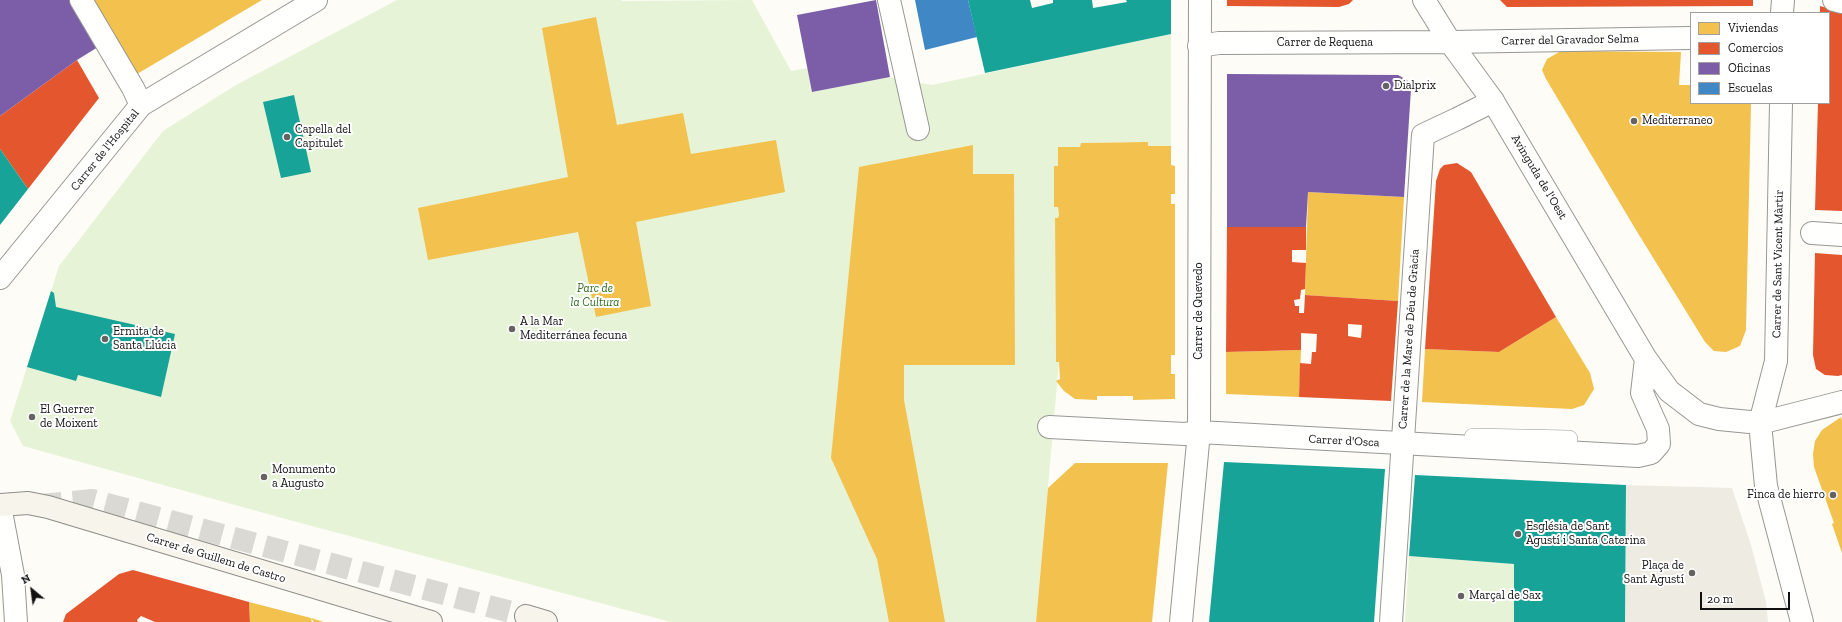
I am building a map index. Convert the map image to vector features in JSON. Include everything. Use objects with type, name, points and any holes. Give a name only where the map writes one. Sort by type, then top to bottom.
[{"type":"main road","name":"Carrer de Guillem de Castro","points":[[0,505],[28,503],[48,508],[431,622]]},
{"type":"street","points":[[81,0],[133,88],[141,105]]},
{"type":"street","name":"Carrer de l'Hospital","points":[[0,278],[141,105],[316,0]]},
{"type":"street","points":[[889,0],[918,129]]},
{"type":"street","name":"Carrer de Quevedo","points":[[1181,622],[1199,432],[1200,0]]},
{"type":"street","name":"Avinguda de l'Oest","points":[[1424,0],[1450,42],[1493,101],[1646,359],[1669,391],[1699,414],[1719,419],[1760,423],[1842,402]]},
{"type":"street","points":[[1782,12],[1783,0]]},
{"type":"street","points":[[1834,0],[1842,2]]},
{"type":"street","name":"Carrer del Gravador Selma","points":[[1450,42],[1690,38]]},
{"type":"street","name":"Carrer de Requena","points":[[1199,46],[1219,43],[1450,42]]},
{"type":"street","name":"Carrer de la Mare de Déu de Gràcia","points":[[1391,622],[1423,135],[1457,120],[1493,101]]},
{"type":"street","name":"Carrer de Sant Vicent Màrtir","points":[[1760,423],[1776,361],[1781,104]]},
{"type":"street","points":[[1812,233],[1842,235]]},
{"type":"street","name":"Carrer d'Osca","points":[[1049,427],[1185,434],[1199,432],[1638,456],[1651,453],[1659,444],[1658,429],[1642,393],[1646,359]]},
{"type":"street","points":[[1760,423],[1766,486],[1802,622]]},
{"type":"street","points":[[0,505],[13,575],[16,622]]},
{"type":"lane","points":[[1403,444],[1443,438],[1474,437],[1569,439]]},
{"type":"green space","name":"Parc de la Cultura","points":[[397,0],[752,0],[791,71],[808,68],[812,92],[890,77],[932,85],[1171,34],[1171,146],[1148,146],[1148,142],[1081,143],[1080,147],[1058,147],[1058,166],[1054,167],[1054,207],[1058,207],[1059,215],[1058,218],[1055,219],[1056,362],[1059,362],[1036,622],[671,622],[282,518],[23,446],[10,421],[59,266],[163,131],[236,85]]},
{"type":"green space","points":[[1409,556],[1514,564],[1514,622],[1405,622]]},
{"type":"shaded area","name":"Plaça de Sant Agustí","points":[[1626,485],[1732,488],[1751,545],[1766,602],[1768,622],[1625,622]]},
{"type":"building: Viviendas","points":[[93,0],[262,0],[137,74]]},
{"type":"building: Viviendas","points":[[596,17],[617,125],[683,113],[691,154],[776,140],[785,192],[636,222],[651,306],[596,317],[578,232],[428,260],[418,208],[568,177],[542,28]]},
{"type":"building: Viviendas","points":[[1561,51],[1681,52],[1679,85],[1690,85],[1690,104],[1751,104],[1746,330],[1740,346],[1726,352],[1714,351],[1705,342],[1546,79],[1542,70],[1547,59]]},
{"type":"building: Viviendas","points":[[1148,142],[1148,146],[1171,146],[1171,165],[1175,166],[1175,194],[1171,194],[1171,204],[1175,204],[1175,355],[1171,355],[1171,374],[1175,374],[1175,399],[1133,400],[1133,396],[1097,396],[1097,400],[1075,399],[1064,391],[1056,381],[1060,379],[1059,362],[1056,362],[1055,218],[1058,218],[1059,215],[1058,207],[1054,207],[1054,166],[1058,166],[1058,147],[1080,147],[1081,143]]},
{"type":"building: Viviendas","points":[[973,145],[973,174],[1014,174],[1015,365],[904,365],[904,400],[945,622],[889,622],[877,559],[831,458],[859,167]]},
{"type":"building: Viviendas","points":[[1308,192],[1404,197],[1398,301],[1305,295]]},
{"type":"building: Viviendas","points":[[1556,317],[1590,373],[1594,389],[1584,405],[1572,409],[1422,402],[1425,349],[1499,352]]},
{"type":"building: Viviendas","points":[[1301,350],[1299,397],[1226,394],[1226,352]]},
{"type":"building: Viviendas","name":"Finca de hierro","points":[[1841,417],[1842,553],[1832,524],[1834,523],[1814,467],[1813,454],[1815,441],[1822,430]]},
{"type":"building: Viviendas","points":[[1075,463],[1168,463],[1152,622],[1036,622],[1048,488]]},
{"type":"building: Viviendas","points":[[249,602],[311,618],[312,622],[250,622]]},
{"type":"building: Viviendas","points":[[311,618],[324,622],[314,622]]},
{"type":"building: Comercios","points":[[1227,0],[1353,0],[1349,4],[1339,7],[1227,6]]},
{"type":"building: Comercios","points":[[1500,0],[1753,0],[1753,6],[1507,7]]},
{"type":"building: Comercios","points":[[1820,6],[1842,12],[1842,211],[1815,210],[1818,104],[1830,104],[1830,12],[1820,12]]},
{"type":"building: Comercios","points":[[77,60],[99,98],[28,189],[0,149],[0,116]]},
{"type":"building: Comercios","points":[[1457,163],[1471,172],[1556,317],[1499,352],[1425,349],[1436,181],[1440,169],[1444,165]]},
{"type":"building: Comercios","points":[[1227,227],[1306,227],[1306,250],[1292,250],[1292,262],[1306,263],[1305,289],[1301,290],[1300,299],[1294,300],[1295,306],[1299,306],[1299,313],[1304,313],[1305,295],[1398,301],[1391,401],[1299,397],[1300,363],[1311,364],[1312,352],[1316,352],[1317,334],[1301,333],[1301,350],[1226,352]],"holes":[[[1348,324],[1362,325],[1361,338],[1348,336]]]},
{"type":"building: Comercios","points":[[1815,253],[1842,255],[1842,375],[1838,376],[1825,375],[1816,369],[1813,355]]},
{"type":"building: Comercios","points":[[133,570],[249,602],[250,622],[155,622],[141,616],[137,620],[138,622],[63,622],[66,614],[119,574]]},
{"type":"building: Oficinas","points":[[0,0],[70,0],[98,47],[77,60],[0,116]]},
{"type":"building: Oficinas","points":[[876,0],[890,77],[812,92],[797,15]]},
{"type":"building: Oficinas","points":[[1227,74],[1398,75],[1407,80],[1411,89],[1404,197],[1308,192],[1306,227],[1227,227]]},
{"type":"building: Escuelas","points":[[915,0],[968,0],[977,37],[925,50]]},
{"type":"building: Público","points":[[968,0],[1030,0],[1032,8],[1053,3],[1053,0],[1092,0],[1093,8],[1127,2],[1126,0],[1171,0],[1171,34],[985,73]]},
{"type":"building: Público","name":"Capella del Capitulet","points":[[294,95],[311,172],[281,178],[263,102]]},
{"type":"building: Público","points":[[0,149],[28,189],[0,225]]},
{"type":"building: Público","name":"Ermita de Santa Llúcia","points":[[51,291],[54,293],[56,307],[175,334],[161,397],[78,375],[76,381],[27,367]]},
{"type":"building: Público","points":[[1224,462],[1385,469],[1374,622],[1209,622]]},
{"type":"building: Público","name":"Església de Sant Agustí i Santa Caterina","points":[[1415,475],[1626,485],[1625,622],[1514,622],[1514,564],[1409,556]]},
{"type":"tunnel","points":[[40,505],[92,500],[526,616]]},
{"type":"place","name":"Dialprix","points":[[1386,86]]},
{"type":"place","name":"Mediterraneo","points":[[1634,121]]},
{"type":"place","name":"Capella del Capitulet","points":[[287,137]]},
{"type":"place","name":"A la Mar Mediterránea fecuna","points":[[512,329]]},
{"type":"place","name":"Ermita de Santa Llúcia","points":[[105,339]]},
{"type":"place","name":"El Guerrer de Moixent","points":[[32,417]]},
{"type":"place","name":"Monumento a Augusto","points":[[264,477]]},
{"type":"place","name":"Finca de hierro","points":[[1833,495]]},
{"type":"place","name":"Església de Sant Agustí i Santa Caterina","points":[[1518,534]]},
{"type":"place","name":"Plaça de Sant Agustí","points":[[1692,573]]},
{"type":"place","name":"Marçal de Sax","points":[[1461,596]]}]
